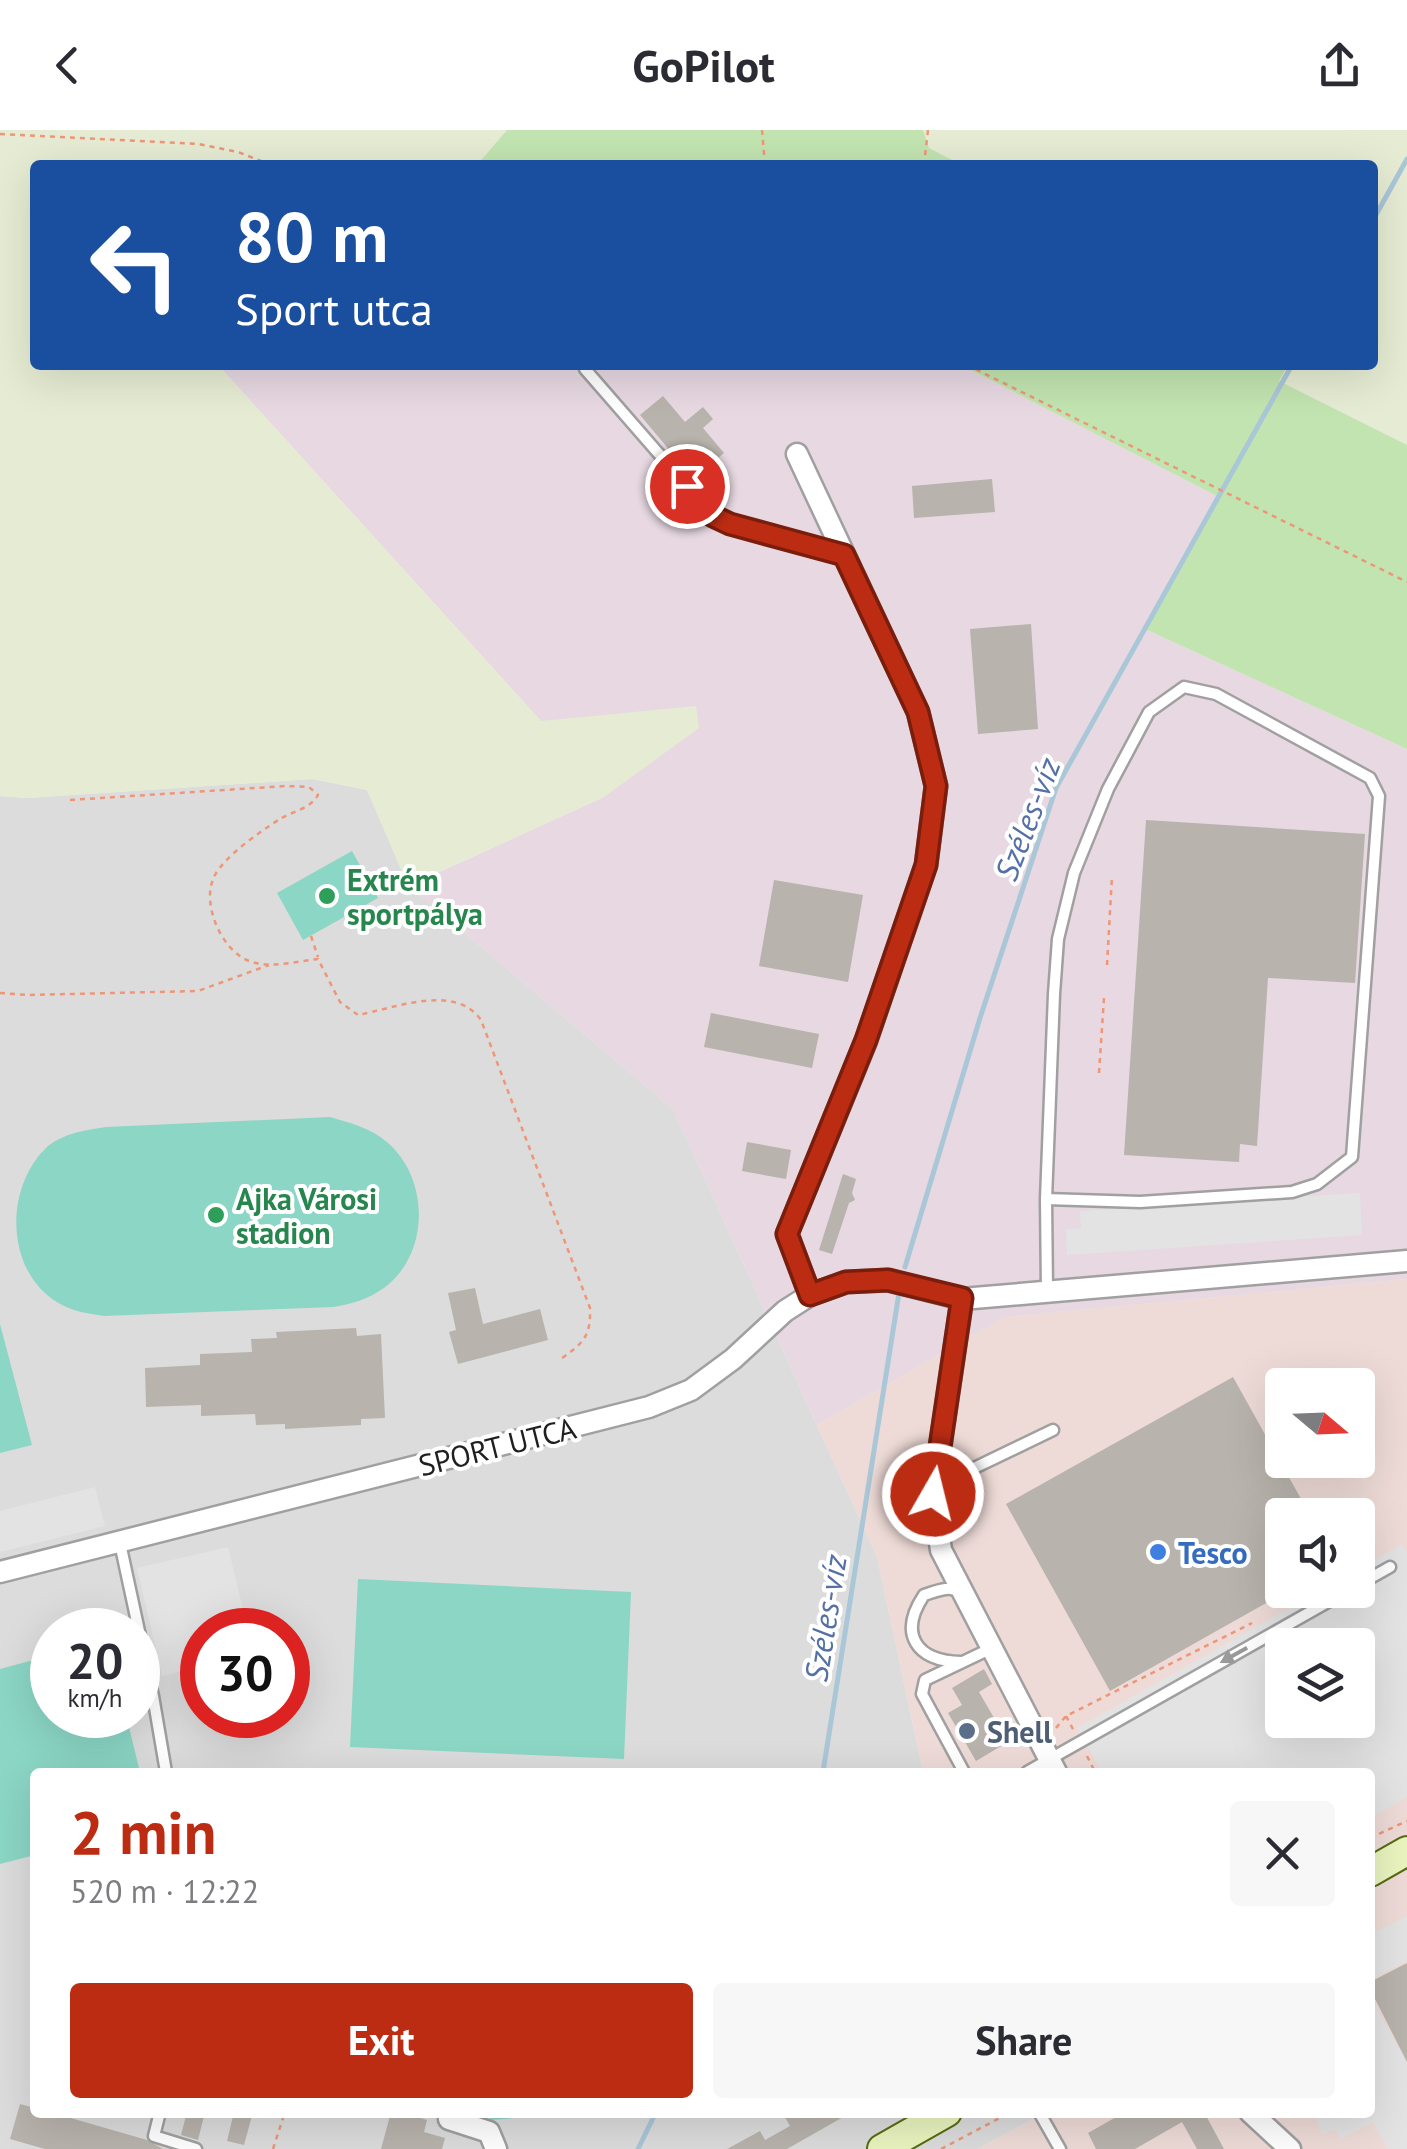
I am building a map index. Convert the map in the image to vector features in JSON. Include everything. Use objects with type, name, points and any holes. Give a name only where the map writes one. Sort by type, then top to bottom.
[{"type":"main road","points":[[1375,1869],[1407,1851]]},
{"type":"main road","points":[[882,2149],[937,2118]]},
{"type":"street","points":[[797,454],[918,712],[936,786],[926,865],[866,1040],[787,1234],[810,1295]]},
{"type":"street","name":"SPORT UTCA","points":[[0,1572],[649,1407],[691,1390],[734,1359],[785,1311],[810,1295],[846,1282],[888,1280],[962,1298],[1407,1261]]},
{"type":"street","points":[[962,1298],[933,1494],[941,1550],[1049,1759]]},
{"type":"street","points":[[1256,2118],[1290,2149]]},
{"type":"street","points":[[449,2119],[489,2132],[496,2149]]},
{"type":"lane","points":[[585,370],[713,516],[844,555]]},
{"type":"lane","points":[[1046,1199],[1140,1202],[1292,1192],[1317,1184],[1352,1157],[1379,796],[1370,778],[1216,694],[1184,687],[1149,712],[1108,790],[1074,873],[1058,939],[1054,994],[1046,1199],[1047,1292]]},
{"type":"lane","points":[[933,1494],[970,1470],[1053,1430]]},
{"type":"lane","points":[[120,1543],[165,1768]]},
{"type":"lane","points":[[1375,1575],[1390,1567]]},
{"type":"lane","points":[[962,1662],[934,1659],[921,1651],[912,1638],[911,1620],[924,1596],[941,1589],[964,1594]]},
{"type":"lane","points":[[1049,1759],[1317,1608]]},
{"type":"lane","points":[[962,1768],[922,1694],[925,1680],[992,1648]]},
{"type":"lane","points":[[158,2118],[154,2136],[196,2149]]},
{"type":"lane","points":[[1042,2118],[1060,2149]]},
{"type":"path","points":[[762,130],[765,160]]},
{"type":"path","points":[[925,160],[928,130]]},
{"type":"path","points":[[0,134],[198,144],[259,160]]},
{"type":"path","points":[[977,370],[1407,582]]},
{"type":"path","points":[[70,800],[309,787],[318,795],[314,803],[281,818],[236,852],[214,876],[210,897],[215,925],[230,947],[248,961],[271,964],[318,959]]},
{"type":"path","points":[[1106,965],[1112,876]]},
{"type":"path","points":[[310,936],[340,1002],[358,1015],[442,998],[473,1009],[480,1020],[590,1308],[590,1326],[578,1347],[562,1358]]},
{"type":"path","points":[[0,993],[198,992],[271,964]]},
{"type":"path","points":[[1099,1072],[1104,998]]},
{"type":"path","points":[[1049,1759],[1066,1716],[1252,1624]]},
{"type":"path","points":[[1375,1836],[1407,1821]]},
{"type":"path","points":[[273,2149],[283,2118]]},
{"type":"path","points":[[941,2149],[1000,2118]]},
{"type":"shaded area","points":[[223,370],[971,370],[1219,497],[1145,629],[1407,749],[1407,1279],[1004,1317],[817,1425],[673,1109],[409,886],[604,797],[541,721]]},
{"type":"shaded area","points":[[313,779],[367,790],[409,886],[673,1109],[877,1557],[922,1768],[30,1768],[30,2118],[1036,2118],[977,2149],[0,2149],[0,796],[27,798]]},
{"type":"shaded area","name":"Extrém sportpálya","points":[[352,851],[378,898],[303,940],[277,893]]},
{"type":"shaded area","name":"Ajka Városi stadion","points":[[330,1117],[387,1142],[401,1158],[417,1195],[417,1237],[410,1256],[384,1288],[366,1298],[333,1307],[104,1316],[74,1310],[51,1298],[34,1281],[23,1260],[17,1236],[22,1187],[48,1146],[61,1138],[106,1127]]},
{"type":"shaded area","points":[[1360,1193],[1362,1235],[1067,1255],[1066,1229],[1081,1228],[1080,1211]]},
{"type":"shaded area","points":[[1407,1279],[1407,2149],[977,2149],[1036,2118],[1375,2118],[1375,1768],[922,1768],[877,1557],[817,1425],[1004,1317]]},
{"type":"shaded area","points":[[0,1324],[32,1445],[0,1453]]},
{"type":"shaded area","points":[[95,1487],[105,1526],[0,1552],[0,1511]]},
{"type":"shaded area","points":[[1402,1544],[1407,1552],[1407,1797],[1375,1815],[1375,1768],[1100,1768],[1077,1728],[1289,1608],[1375,1608],[1375,1559]]},
{"type":"shaded area","points":[[228,1547],[243,1608],[180,1608],[180,1672],[162,1676],[160,1608],[146,1608],[137,1568]]},
{"type":"shaded area","points":[[358,1579],[631,1592],[624,1759],[350,1747]]},
{"type":"shaded area","points":[[30,1661],[30,1738],[132,1738],[139,1768],[30,1768],[30,1856],[0,1864],[0,1669]]},
{"type":"shaded area","points":[[1407,1916],[1407,1961],[1375,1977],[1375,1932]]},
{"type":"shaded area","points":[[1375,2004],[1398,2048],[1407,2044],[1407,2149],[1388,2149],[1373,2122],[1340,2139],[1335,2129],[1323,2134],[1315,2118],[1375,2118]]},
{"type":"green space","points":[[0,130],[507,130],[481,160],[30,160],[30,370],[223,370],[541,721],[696,706],[699,728],[604,797],[408,886],[367,790],[313,779],[27,798],[0,796]]},
{"type":"green space","points":[[507,130],[923,130],[929,148],[952,160],[481,160]]},
{"type":"green space","points":[[923,130],[1407,130],[1407,445],[1278,381],[1285,370],[1378,370],[1378,160],[952,160],[929,148]]},
{"type":"green space","points":[[971,370],[1285,370],[1279,381],[1407,445],[1407,749],[1145,629],[1219,497]]},
{"type":"building","points":[[663,396],[685,422],[703,407],[713,419],[703,428],[724,453],[699,474],[687,460],[682,465],[640,415]]},
{"type":"building","points":[[992,479],[995,512],[914,518],[912,486]]},
{"type":"building","points":[[1031,624],[1038,729],[978,734],[970,629]]},
{"type":"building","points":[[1146,820],[1365,834],[1355,983],[1268,978],[1257,1146],[1240,1144],[1239,1162],[1124,1155]]},
{"type":"building","points":[[774,880],[863,895],[848,982],[759,966]]},
{"type":"building","points":[[711,1013],[819,1034],[812,1068],[704,1047]]},
{"type":"building","points":[[747,1142],[791,1150],[786,1179],[742,1171]]},
{"type":"building","points":[[843,1174],[856,1179],[852,1193],[855,1200],[849,1203],[832,1254],[819,1250]]},
{"type":"building","points":[[475,1288],[483,1324],[540,1309],[548,1340],[458,1364],[449,1332],[456,1330],[448,1293]]},
{"type":"building","points":[[356,1328],[357,1336],[381,1334],[385,1418],[361,1419],[361,1425],[285,1429],[285,1424],[256,1425],[255,1414],[201,1416],[201,1405],[146,1407],[145,1368],[200,1365],[200,1354],[252,1352],[251,1339],[277,1338],[276,1332]]},
{"type":"building","name":"Tesco","points":[[1233,1377],[1265,1434],[1265,1478],[1289,1478],[1301,1498],[1265,1498],[1265,1604],[1110,1691],[1006,1504]]},
{"type":"building","points":[[984,1669],[992,1684],[979,1692],[1008,1742],[976,1761],[948,1713],[962,1705],[952,1688]]},
{"type":"building","points":[[1407,1963],[1407,2062],[1375,1999],[1375,1979]]},
{"type":"building","points":[[20,2104],[30,2107],[30,2118],[71,2118],[147,2140],[163,2149],[45,2149],[10,2139]]},
{"type":"building","points":[[185,2118],[204,2118],[198,2140],[181,2135]]},
{"type":"building","points":[[233,2118],[251,2118],[244,2145],[227,2141]]},
{"type":"building","points":[[389,2118],[427,2120],[424,2132],[445,2138],[442,2149],[381,2149]]},
{"type":"building","points":[[785,2118],[841,2118],[787,2149],[727,2149],[760,2131],[765,2140],[790,2126]]},
{"type":"building","points":[[1114,2118],[1207,2118],[1224,2149],[1197,2149],[1182,2122],[1135,2149],[1096,2149],[1088,2133]]},
{"type":"waterway","name":"Széles-víz","points":[[1378,211],[1407,159]]},
{"type":"waterway","name":"Széles-víz","points":[[905,1267],[980,1018],[1056,788],[1289,370]]},
{"type":"waterway","name":"Széles-víz","points":[[824,1768],[899,1293]]},
{"type":"waterway","name":"Széles-víz","points":[[638,2149],[653,2118]]},
{"type":"place","name":"Extrém sportpálya","points":[[327,896]]},
{"type":"place","name":"Ajka Városi stadion","points":[[216,1215]]},
{"type":"place","name":"Tesco","points":[[1158,1552]]},
{"type":"place","name":"Shell","points":[[967,1731]]},
{"type":"route","points":[[687,486],[713,516],[730,524],[844,555],[918,712],[936,786],[926,865],[866,1040],[787,1234],[810,1295],[846,1282],[888,1280],[962,1298],[933,1494]]}]
